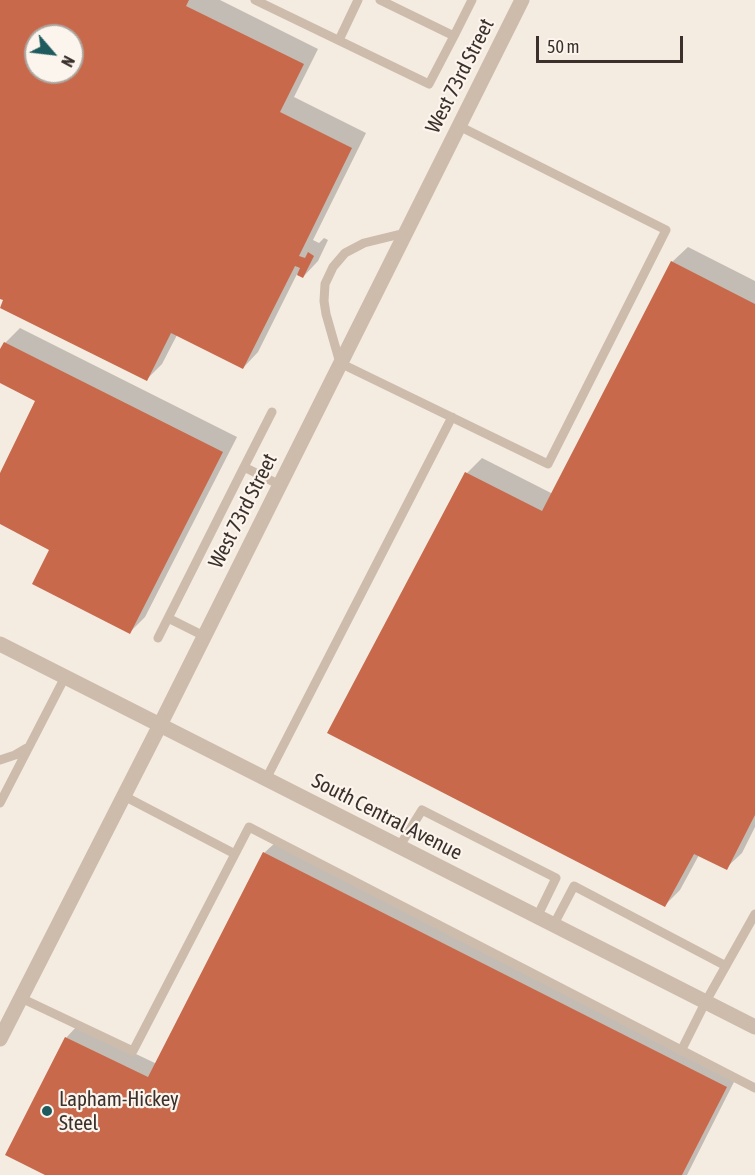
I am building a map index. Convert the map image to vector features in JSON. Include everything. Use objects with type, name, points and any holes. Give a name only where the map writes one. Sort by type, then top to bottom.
[{"type":"street","name":"West 73rd Street","points":[[0,1039],[160,725],[522,0]]},
{"type":"street","name":"South Central Avenue","points":[[0,644],[755,1028]]},
{"type":"lane","points":[[255,0],[429,84],[472,0]]},
{"type":"lane","points":[[339,40],[358,0]]},
{"type":"lane","points":[[380,0],[454,36]]},
{"type":"lane","points":[[405,233],[364,243],[345,253],[333,267],[326,284],[324,301],[340,363],[548,464],[666,230],[459,126]]},
{"type":"lane","points":[[158,638],[272,412]]},
{"type":"lane","points":[[266,779],[452,417]]},
{"type":"lane","points":[[244,467],[280,485]]},
{"type":"lane","points":[[168,618],[204,636]]},
{"type":"lane","points":[[0,803],[65,677]]},
{"type":"lane","points":[[0,760],[15,755],[29,746]]},
{"type":"lane","points":[[124,796],[235,854]]},
{"type":"lane","points":[[399,847],[422,810],[556,878],[537,917]]},
{"type":"lane","points":[[21,998],[133,1050],[249,827],[755,1088]]},
{"type":"lane","points":[[553,926],[574,886],[726,966]]},
{"type":"lane","points":[[681,1051],[755,914]]},
{"type":"building","points":[[0,0],[189,0],[186,6],[304,64],[280,112],[352,148],[299,256],[305,258],[308,252],[314,256],[303,278],[297,275],[300,268],[295,266],[243,369],[171,333],[147,381],[0,308],[3,300],[0,299]]},
{"type":"building","points":[[671,261],[755,304],[755,815],[727,870],[694,854],[665,907],[327,733],[465,472],[542,511]]},
{"type":"building","points":[[4,342],[223,452],[130,634],[32,584],[49,550],[0,524],[0,473],[35,401],[0,383],[0,349]]},
{"type":"building","points":[[263,852],[727,1087],[682,1175],[45,1175],[5,1155],[65,1037],[148,1077]]},
{"type":"place","name":"Lapham-Hickey Steel","points":[[47,1111]]}]
